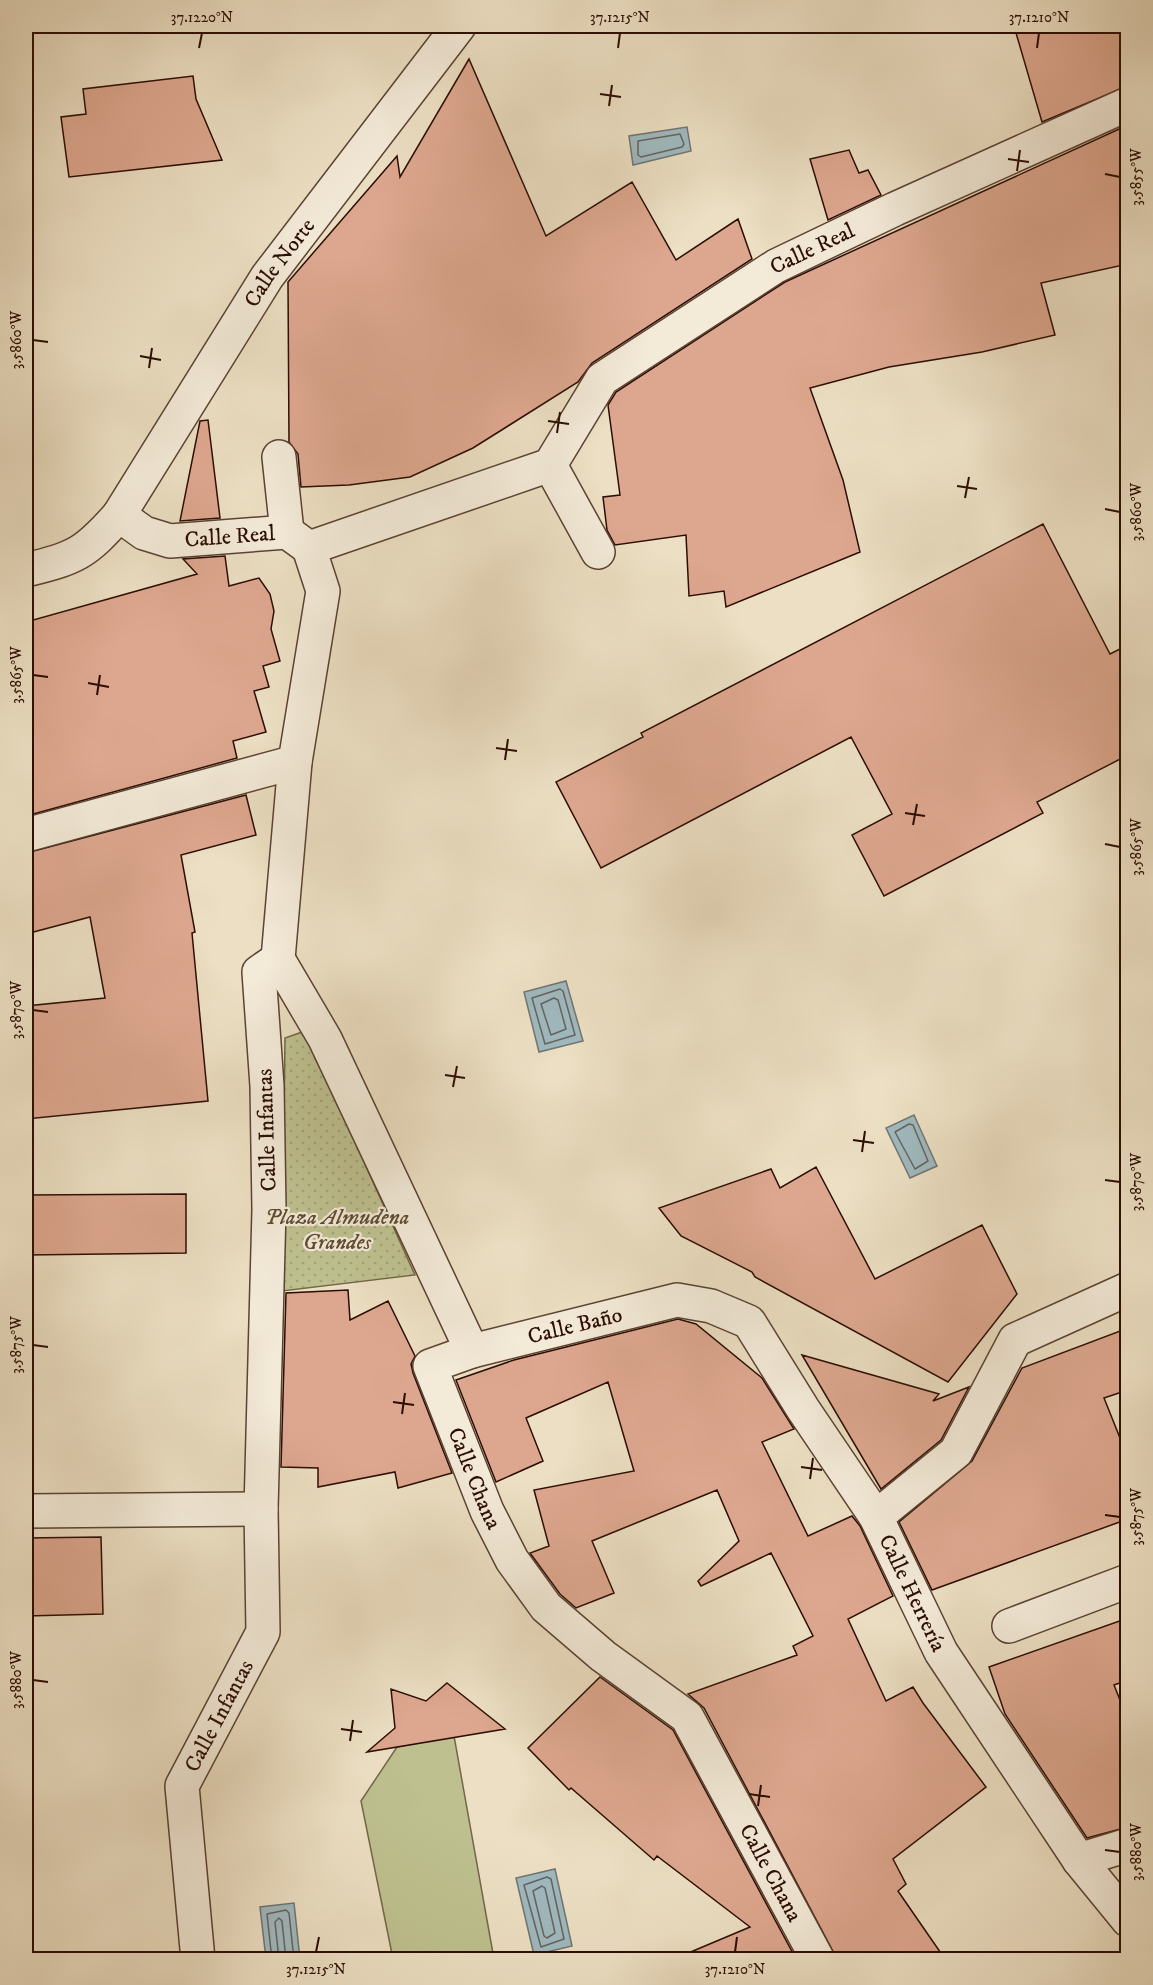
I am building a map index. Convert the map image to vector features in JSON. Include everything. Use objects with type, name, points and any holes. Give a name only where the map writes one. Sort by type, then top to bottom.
[{"type":"street","name":"Calle Norte","points":[[119,515],[267,277],[459,26]]},
{"type":"street","name":"Calle Real","points":[[119,515],[144,533],[170,542],[298,540],[550,465],[602,379],[776,266],[895,208],[1128,104]]},
{"type":"street","points":[[279,457],[298,540],[323,591],[295,762],[278,959],[324,1039],[472,1351]]},
{"type":"street","points":[[550,465],[598,552]]},
{"type":"street","points":[[26,570],[69,559],[96,541],[119,515]]},
{"type":"street","points":[[26,835],[295,762]]},
{"type":"street","name":"Calle Infantas","points":[[198,1959],[182,1785],[263,1632],[261,1509],[269,1210],[267,1086],[259,972],[278,959]]},
{"type":"street","points":[[876,1517],[956,1452],[1015,1340],[1128,1289]]},
{"type":"street","name":"Calle Baño","points":[[472,1351],[677,1300]]},
{"type":"street","name":"Calle Herrería","points":[[677,1300],[711,1306],[749,1322],[876,1517],[941,1652],[1078,1860],[1128,1920]]},
{"type":"street","name":"Calle Chana","points":[[472,1351],[430,1366],[488,1512],[512,1560],[546,1606],[603,1656],[687,1717],[818,1959]]},
{"type":"street","points":[[26,1511],[261,1509]]},
{"type":"street","points":[[1009,1626],[1128,1581]]},
{"type":"street","points":[[1078,1860],[1128,1845]]},
{"type":"green space","name":"Plaza Almudena Grandes","points":[[305,1031],[415,1275],[282,1291],[285,1038]]},
{"type":"green space","points":[[454,1736],[494,1959],[393,1959],[361,1801],[397,1747]]},
{"type":"water","points":[[687,127],[691,151],[633,165],[629,136]]},
{"type":"water","points":[[566,981],[583,1041],[539,1052],[524,992]]},
{"type":"water","points":[[914,1115],[937,1166],[910,1178],[886,1128]]},
{"type":"water","points":[[555,1869],[572,1946],[534,1955],[516,1878]]},
{"type":"water","points":[[294,1903],[300,1959],[266,1959],[260,1907]]},
{"type":"building","points":[[1014,26],[1128,26],[1128,86],[1042,122]]},
{"type":"building","points":[[469,59],[546,236],[632,182],[676,260],[738,219],[752,259],[592,363],[578,382],[473,448],[410,477],[349,485],[301,487],[298,454],[289,442],[288,282],[397,156],[400,177]]},
{"type":"building","points":[[193,76],[196,99],[222,160],[69,177],[61,117],[86,114],[83,89]]},
{"type":"building","points":[[1128,125],[1128,264],[1041,283],[1055,335],[982,352],[889,367],[810,388],[843,480],[860,552],[726,607],[724,591],[689,596],[686,535],[615,545],[607,530],[603,497],[620,495],[608,405],[616,392],[785,282]]},
{"type":"building","points":[[849,150],[859,173],[868,170],[881,195],[828,220],[810,159]]},
{"type":"building","points":[[208,420],[220,518],[180,521],[200,421]]},
{"type":"building","points":[[1043,524],[1110,654],[1128,645],[1128,755],[1037,802],[1043,813],[884,896],[852,835],[892,814],[851,737],[601,868],[556,782],[643,737],[641,733]]},
{"type":"building","points":[[225,556],[229,586],[259,578],[270,594],[274,611],[271,629],[280,661],[263,666],[269,687],[254,691],[266,732],[233,741],[237,758],[26,816],[26,622],[197,574],[183,559]]},
{"type":"building","points":[[246,795],[256,835],[181,855],[195,932],[192,933],[208,1101],[26,1119],[26,1006],[105,998],[90,917],[26,934],[26,853]]},
{"type":"building","points":[[816,1167],[875,1279],[982,1225],[1017,1294],[948,1382],[755,1277],[752,1272],[681,1236],[659,1208],[771,1169],[780,1188]]},
{"type":"building","points":[[186,1194],[186,1253],[26,1255],[26,1195]]},
{"type":"building","points":[[348,1290],[350,1320],[388,1301],[415,1356],[411,1364],[413,1373],[452,1473],[398,1488],[395,1472],[318,1487],[318,1468],[281,1467],[286,1293]]},
{"type":"building","points":[[678,1319],[696,1324],[762,1378],[794,1429],[762,1442],[808,1536],[852,1516],[860,1526],[893,1596],[848,1619],[886,1701],[913,1687],[986,1787],[893,1859],[906,1884],[898,1891],[945,1959],[837,1959],[704,1708],[688,1694],[797,1655],[793,1646],[813,1636],[771,1553],[701,1586],[698,1581],[739,1541],[717,1490],[592,1541],[614,1593],[576,1608],[560,1594],[530,1553],[549,1546],[534,1490],[634,1471],[608,1382],[526,1418],[543,1461],[496,1482],[456,1380],[514,1360]]},
{"type":"building","points":[[1128,1328],[1128,1390],[1104,1398],[1128,1458],[1128,1519],[932,1590],[899,1522],[972,1461],[1022,1368]]},
{"type":"building","points":[[802,1355],[939,1394],[933,1401],[969,1387],[941,1440],[881,1489]]},
{"type":"building","points":[[101,1537],[103,1614],[26,1616],[26,1538]]},
{"type":"building","points":[[1128,1618],[1128,1680],[1114,1685],[1128,1720],[1128,1827],[1087,1838],[1005,1714],[989,1667]]},
{"type":"building","points":[[600,1677],[673,1730],[796,1959],[674,1959],[750,1927],[657,1856],[654,1860],[571,1788],[569,1790],[528,1748]]},
{"type":"building","points":[[447,1683],[505,1729],[367,1752],[395,1728],[391,1689],[426,1701]]}]
